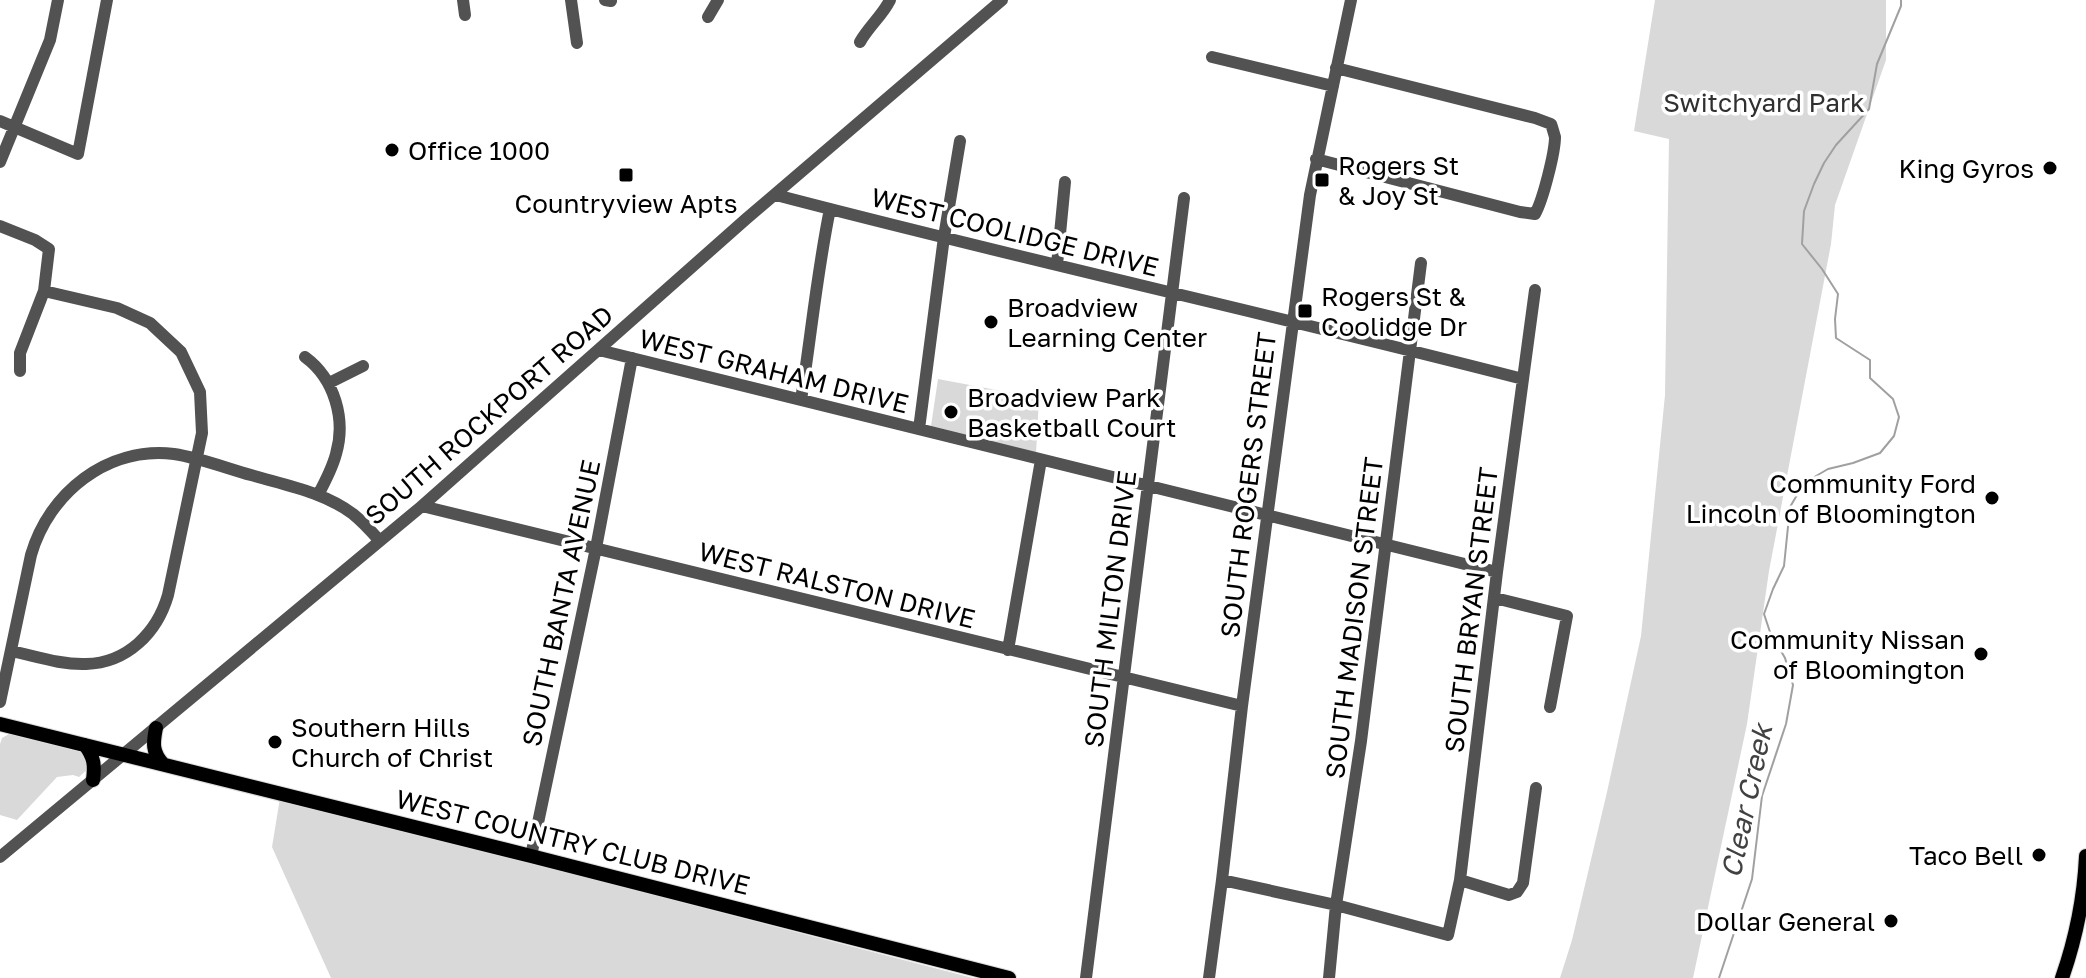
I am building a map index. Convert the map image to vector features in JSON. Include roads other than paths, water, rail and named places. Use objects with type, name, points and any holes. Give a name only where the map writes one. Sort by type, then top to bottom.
[{"type":"main road","name":"WEST COUNTRY CLUB DRIVE","points":[[0,724],[1009,978]]},
{"type":"main road","points":[[156,728],[153,747],[163,764]]},
{"type":"main road","points":[[85,745],[94,759],[93,780]]},
{"type":"main road","points":[[2062,978],[2079,919],[2086,856]]},
{"type":"street","points":[[0,162],[50,40],[58,0]]},
{"type":"street","points":[[0,121],[78,154],[107,0]]},
{"type":"street","points":[[463,0],[465,15]]},
{"type":"street","points":[[577,43],[572,0],[583,0]]},
{"type":"street","points":[[605,0],[611,1]]},
{"type":"street","points":[[708,17],[718,0]]},
{"type":"street","points":[[860,42],[890,0]]},
{"type":"street","name":"SOUTH ROCKPORT ROAD","points":[[0,857],[422,506],[1002,0]]},
{"type":"street","name":"SOUTH ROGERS STREET","points":[[1209,978],[1292,322],[1316,159],[1351,0]]},
{"type":"street","points":[[1212,57],[1333,86]]},
{"type":"street","points":[[1316,159],[1535,214],[1553,150],[1555,136],[1551,124],[1336,68]]},
{"type":"street","points":[[919,429],[960,141]]},
{"type":"street","points":[[1057,265],[1065,182]]},
{"type":"street","name":"WEST COOLIDGE DRIVE","points":[[776,195],[1523,379]]},
{"type":"street","name":"SOUTH MILTON DRIVE","points":[[1086,978],[1184,198]]},
{"type":"street","points":[[801,400],[814,320],[818,267],[830,209]]},
{"type":"street","points":[[0,226],[49,249],[44,291],[20,353],[20,371]]},
{"type":"street","name":"SOUTH MADISON STREET","points":[[1329,978],[1421,263]]},
{"type":"street","name":"SOUTH BRYAN STREET","points":[[1336,905],[1448,935],[1460,880],[1535,290]]},
{"type":"street","points":[[11,651],[62,661],[99,663],[125,653],[145,639],[165,607],[202,433],[200,392],[181,352],[150,323],[117,308],[44,291]]},
{"type":"street","name":"WEST GRAHAM DRIVE","points":[[599,350],[1497,572]]},
{"type":"street","points":[[305,357],[317,366],[329,383],[338,410],[339,441],[334,462],[318,495]]},
{"type":"street","name":"SOUTH BANTA AVENUE","points":[[531,856],[596,548],[632,358]]},
{"type":"street","points":[[329,383],[363,366]]},
{"type":"street","points":[[0,702],[35,543],[44,522],[60,499],[93,471],[126,458],[161,454],[197,459],[331,500],[354,515],[379,540]]},
{"type":"street","points":[[1008,650],[1041,460]]},
{"type":"street","name":"WEST RALSTON DRIVE","points":[[422,506],[1242,706]]},
{"type":"street","points":[[1495,598],[1567,616],[1550,707]]},
{"type":"street","points":[[1460,880],[1509,895],[1517,892],[1523,883],[1536,788]]},
{"type":"street","points":[[1222,880],[1336,905]]},
{"type":"waterway","name":"Clear Creek","points":[[1719,978],[1752,879],[1762,796],[1786,724],[1793,685],[1785,658],[1764,614],[1784,566],[1790,507],[1804,483],[1828,469],[1880,453],[1894,436],[1899,417],[1893,399],[1870,378],[1870,360],[1836,338],[1838,294],[1802,244],[1804,211],[1814,184],[1836,145],[1869,109],[1877,64],[1901,0]]},
{"type":"place","name":"Office 1000","points":[[392,150]]},
{"type":"place","name":"King Gyros","points":[[2050,168]]},
{"type":"place","name":"Countryview Apts","points":[[626,175]]},
{"type":"place","name":"Rogers St & Joy St","points":[[1322,180]]},
{"type":"place","name":"Rogers St & Coolidge Dr","points":[[1305,311]]},
{"type":"place","name":"Broadview Learning Center","points":[[991,322]]},
{"type":"place","name":"Broadview Park Basketball Court","points":[[951,412]]},
{"type":"place","name":"Community Ford Lincoln of Bloomington","points":[[1992,498]]},
{"type":"place","name":"Community Nissan of Bloomington","points":[[1981,654]]},
{"type":"place","name":"Southern Hills Church of Christ","points":[[275,742]]},
{"type":"place","name":"Taco Bell","points":[[2039,855]]},
{"type":"place","name":"Dollar General","points":[[1891,921]]},
{"type":"park label","name":"Switchyard Park","points":[[1764,102]]}]
